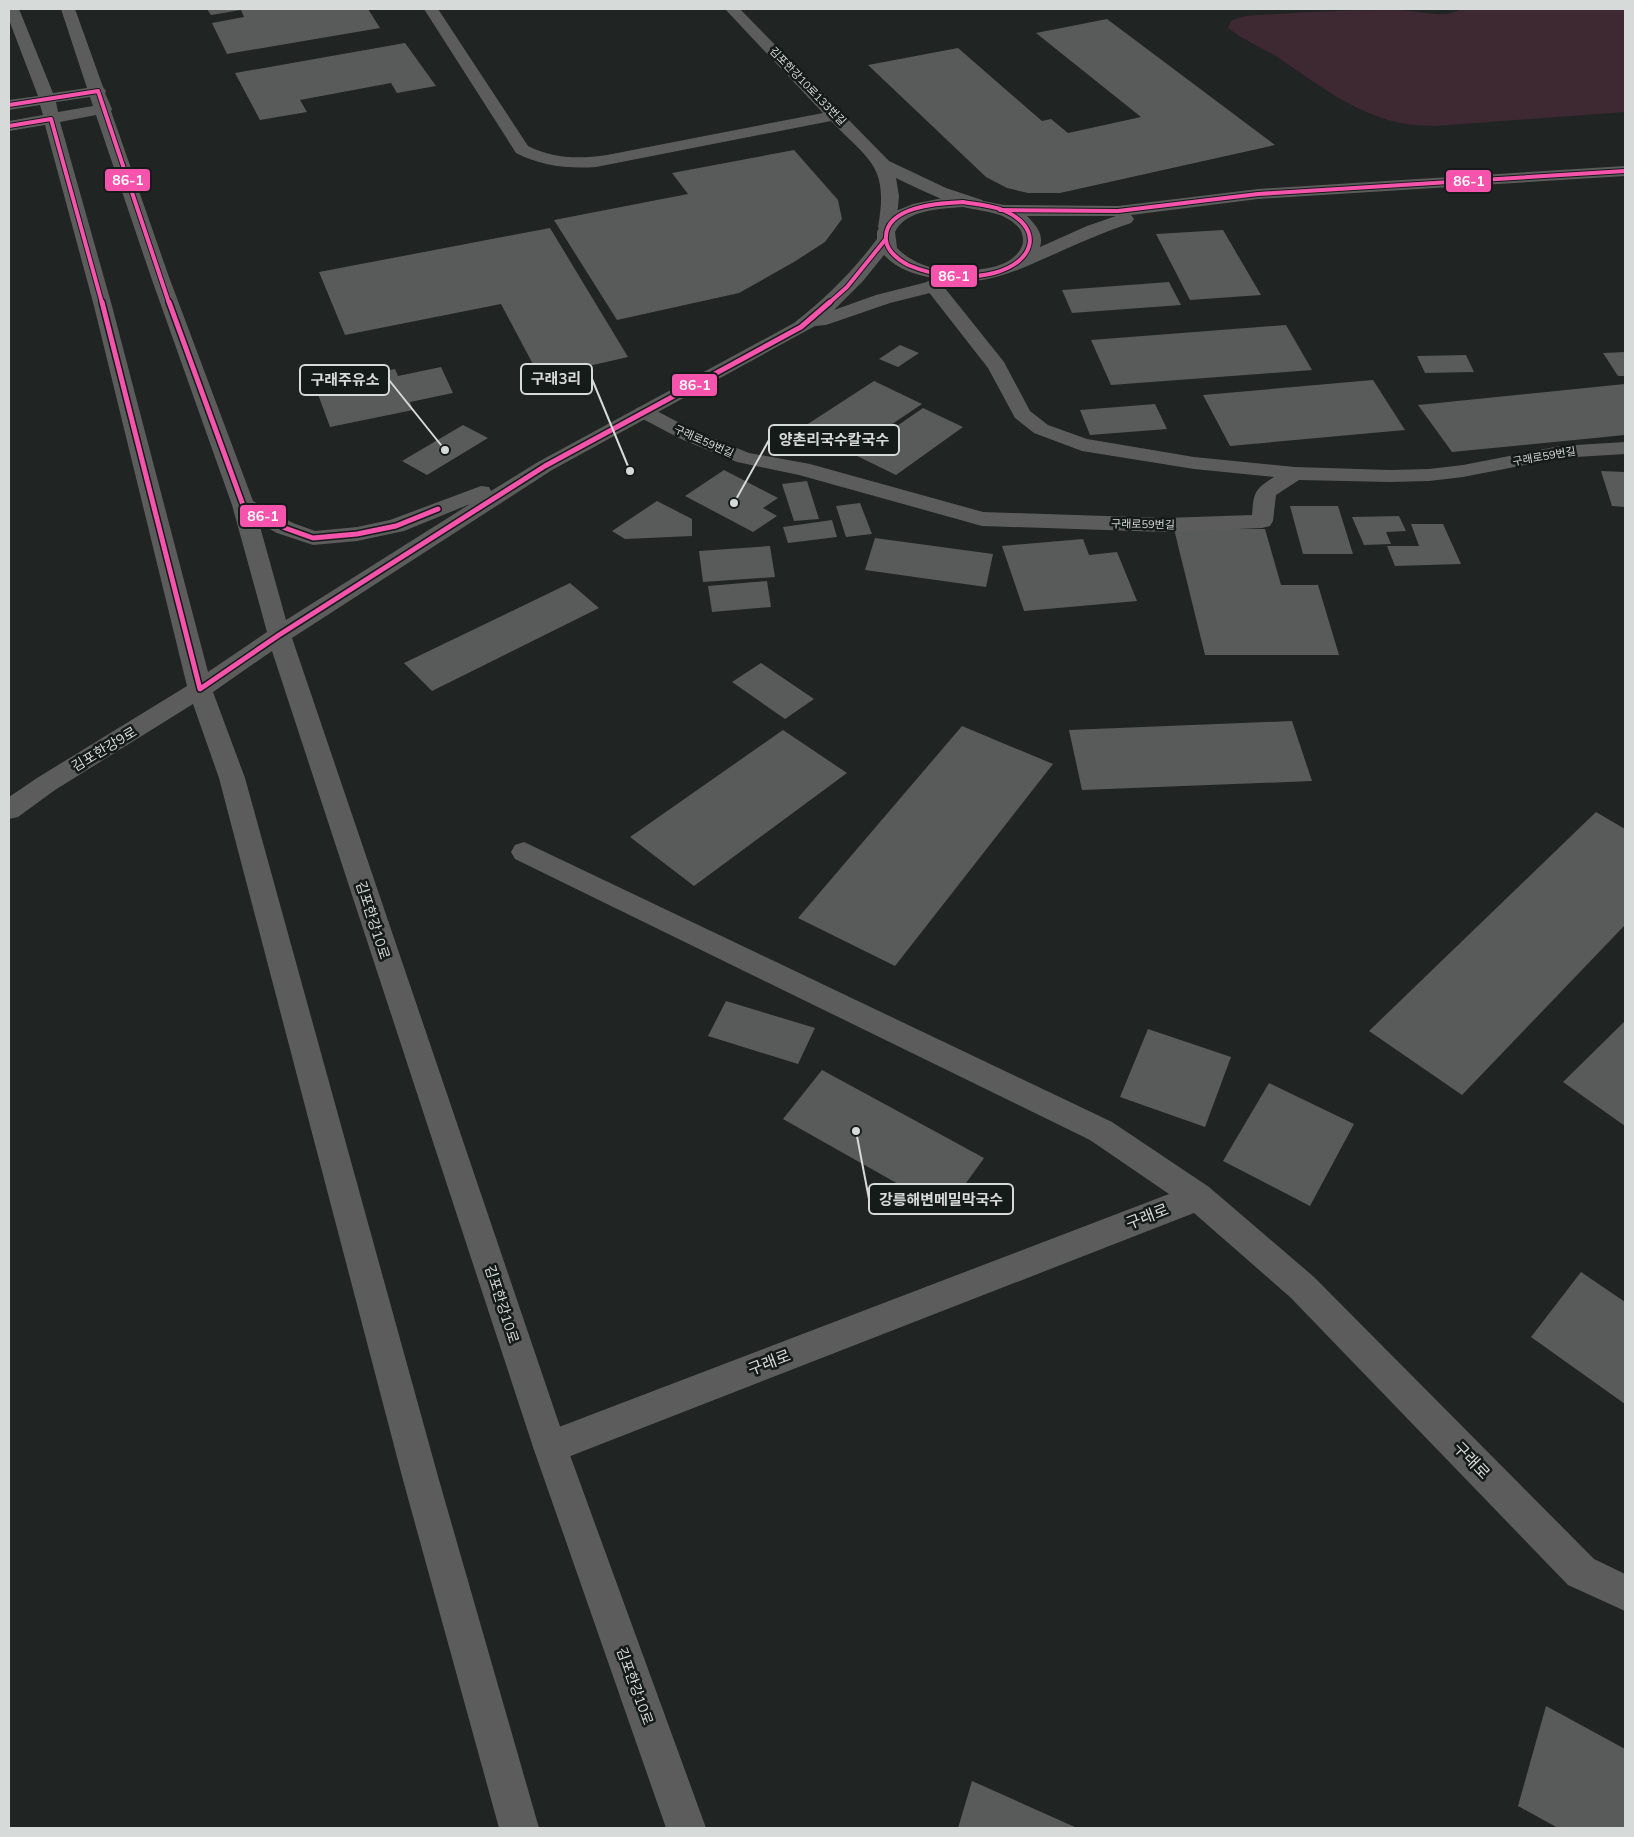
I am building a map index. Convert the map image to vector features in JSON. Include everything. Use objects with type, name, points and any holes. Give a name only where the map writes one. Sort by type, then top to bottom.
[{"type":"street","points":[[12,9],[47,99],[200,689],[232,778],[418,1471],[519,1828]]},
{"type":"street","name":"김포한강10로","points":[[68,9],[98,90],[160,277],[242,505],[279,635],[550,1447],[686,1828]]},
{"type":"street","points":[[431,9],[522,148],[543,159],[571,164],[600,161],[836,114]]},
{"type":"street","name":"김포한강10로133번길","points":[[732,9],[836,114],[883,165]]},
{"type":"street","points":[[9,105],[98,90]]},
{"type":"street","points":[[9,126],[104,109]]},
{"type":"street","points":[[883,165],[940,192],[1000,210],[1081,212],[1155,208],[1203,200],[1275,193],[1625,171]]},
{"type":"street","points":[[883,165],[889,179],[891,192],[886,234],[891,253],[906,264],[927,272],[952,276],[979,275]]},
{"type":"street","points":[[801,327],[852,284],[898,216],[916,208],[938,203],[963,202],[976,204]]},
{"type":"street","points":[[242,505],[285,528],[313,538],[356,534],[396,526],[545,466],[801,327],[858,307],[933,286],[1002,270],[1093,230],[1155,208]]},
{"type":"street","points":[[1000,210],[1021,221],[1030,231],[1033,242],[1029,253],[1018,263]]},
{"type":"street","points":[[933,286],[998,366],[1022,414],[1041,429],[1082,445],[1194,463],[1295,474]]},
{"type":"street","name":"구래로59번길","points":[[644,412],[688,435],[744,458],[802,470],[982,519],[1164,525],[1262,522],[1265,492],[1295,474],[1429,475],[1463,471],[1560,452],[1625,448]]},
{"type":"street","name":"김포한강9로","points":[[9,810],[46,784],[200,689],[279,635],[545,466]]},
{"type":"street","points":[[524,852],[1101,1131],[1198,1197]]},
{"type":"street","name":"구래로","points":[[550,1447],[1198,1197],[1302,1287],[1581,1572],[1625,1593]]},
{"type":"shaded area","points":[[1461,9],[1625,9],[1625,112],[1435,126],[1412,125],[1370,114],[1351,105],[1228,28],[1231,21],[1254,15],[1383,10],[1446,14]]},
{"type":"building","points":[[207,9],[368,9],[380,28],[227,54],[212,23],[244,17],[241,10],[211,15]]},
{"type":"building","points":[[1107,19],[1275,145],[1060,193],[1028,193],[1007,188],[986,177],[868,65],[958,48],[1042,121],[1051,119],[1068,133],[1141,117],[1036,33]]},
{"type":"building","points":[[405,43],[436,86],[397,93],[391,83],[300,100],[307,112],[260,120],[235,73]]},
{"type":"building","points":[[794,150],[838,200],[842,219],[825,242],[739,293],[617,320],[554,220],[688,194],[672,173]]},
{"type":"building","points":[[550,228],[628,357],[580,368],[584,375],[543,383],[501,304],[345,335],[319,272]]},
{"type":"building","points":[[1223,230],[1261,295],[1190,300],[1156,234]]},
{"type":"building","points":[[1169,282],[1181,305],[1072,313],[1062,290]]},
{"type":"building","points":[[1286,325],[1312,370],[1111,385],[1091,340]]},
{"type":"building","points":[[900,345],[919,353],[898,367],[879,359]]},
{"type":"building","points":[[1625,352],[1625,376],[1618,376],[1603,353]]},
{"type":"building","points":[[1466,355],[1474,372],[1425,373],[1417,356]]},
{"type":"building","points":[[441,367],[453,393],[410,402],[413,410],[330,427],[315,386],[395,369],[398,376]]},
{"type":"building","points":[[1373,380],[1405,430],[1230,446],[1203,395]]},
{"type":"building","points":[[874,381],[922,404],[846,455],[797,431]]},
{"type":"building","points":[[1625,384],[1625,435],[1452,452],[1418,405]]},
{"type":"building","points":[[1155,404],[1167,429],[1090,435],[1080,410]]},
{"type":"building","points":[[923,408],[963,427],[896,475],[855,455]]},
{"type":"building","points":[[463,425],[488,438],[427,475],[402,461]]},
{"type":"building","points":[[724,470],[778,498],[763,508],[777,516],[753,532],[685,496]]},
{"type":"building","points":[[1601,471],[1625,472],[1625,507],[1612,506]]},
{"type":"building","points":[[807,481],[819,519],[794,521],[782,484]]},
{"type":"building","points":[[657,501],[692,519],[692,536],[625,539],[612,531]]},
{"type":"building","points":[[860,503],[872,534],[846,537],[836,506]]},
{"type":"building","points":[[1290,506],[1338,506],[1353,554],[1303,554]]},
{"type":"building","points":[[1399,516],[1406,531],[1386,532],[1391,544],[1364,545],[1352,517]]},
{"type":"building","points":[[832,520],[837,537],[788,543],[783,527]]},
{"type":"building","points":[[1411,524],[1443,524],[1461,564],[1395,566],[1387,546],[1419,546]]},
{"type":"building","points":[[1174,529],[1265,529],[1281,585],[1318,585],[1339,655],[1205,655]]},
{"type":"building","points":[[875,538],[993,554],[986,587],[865,570]]},
{"type":"building","points":[[1083,539],[1089,555],[1117,552],[1137,601],[1024,611],[1002,546]]},
{"type":"building","points":[[770,546],[775,577],[703,582],[699,551]]},
{"type":"building","points":[[767,581],[771,607],[712,612],[708,586]]},
{"type":"building","points":[[570,583],[599,608],[432,691],[404,663]]},
{"type":"building","points":[[761,663],[814,699],[785,719],[732,682]]},
{"type":"building","points":[[1292,721],[1312,781],[1082,790],[1069,730]]},
{"type":"building","points":[[962,726],[1053,764],[895,966],[798,918]]},
{"type":"building","points":[[783,730],[847,773],[694,886],[630,837]]},
{"type":"building","points":[[1596,812],[1625,829],[1625,925],[1462,1095],[1369,1031]]},
{"type":"building","points":[[726,1001],[815,1028],[798,1064],[708,1036]]},
{"type":"building","points":[[1625,1021],[1625,1126],[1563,1082]]},
{"type":"building","points":[[1148,1029],[1231,1057],[1205,1127],[1120,1097]]},
{"type":"building","points":[[822,1070],[984,1158],[946,1211],[783,1119]]},
{"type":"building","points":[[1269,1083],[1354,1124],[1310,1206],[1223,1161]]},
{"type":"building","points":[[1581,1272],[1625,1302],[1625,1404],[1531,1337]]},
{"type":"building","points":[[1546,1706],[1625,1749],[1625,1828],[1558,1828],[1518,1806]]},
{"type":"building","points":[[972,1781],[1077,1828],[958,1828]]},
{"type":"transit line","name":"86-1","points":[[9,105],[98,91],[160,277],[243,505],[285,528],[313,538],[357,534],[396,526],[438,509]]},
{"type":"transit line","name":"86-1","points":[[9,126],[51,119],[103,306],[200,689],[279,635],[545,466],[801,327],[847,287],[885,240]]},
{"type":"transit line","name":"86-1","points":[[1000,210],[1118,211],[1258,194],[1625,171]]},
{"type":"transit line","name":"86-1","points":[[963,202],[997,208],[1007,212],[1026,226],[1031,242],[1023,258],[1003,270],[993,273],[959,276],[924,271],[900,260],[889,249],[886,239],[888,228],[903,213],[928,206],[963,202]]},
{"type":"place","name":"구래주유소","points":[[445,450]]},
{"type":"place","name":"구래3리","points":[[630,471]]},
{"type":"place","name":"양촌리국수칼국수","points":[[734,503]]},
{"type":"place","name":"강릉해변메밀막국수","points":[[856,1131]]}]
